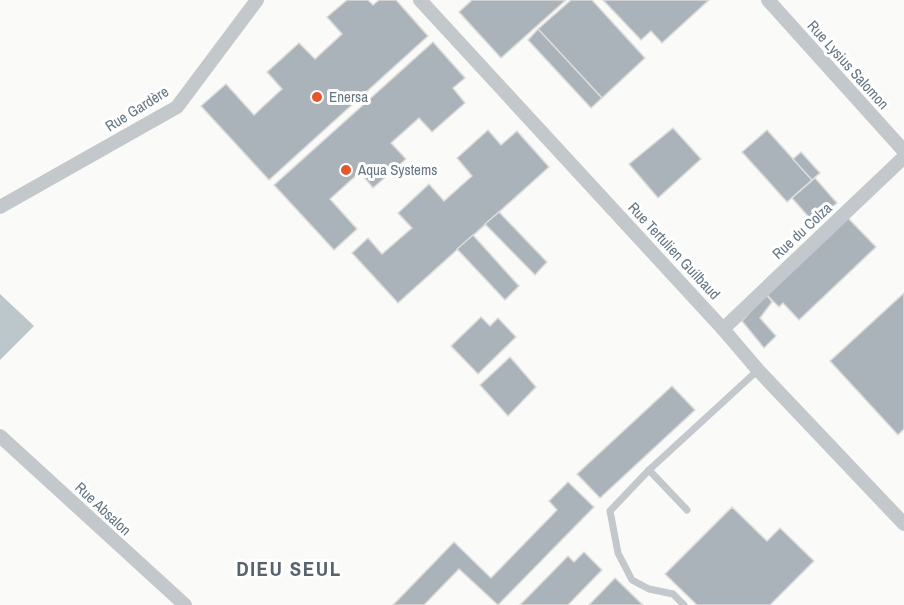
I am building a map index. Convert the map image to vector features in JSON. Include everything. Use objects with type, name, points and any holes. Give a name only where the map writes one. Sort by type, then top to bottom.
[{"type":"street","name":"Rue Gardère","points":[[0,207],[177,107],[257,0]]},
{"type":"street","name":"Rue Tertulien Guilbaud","points":[[420,0],[723,329],[758,370],[904,524]]},
{"type":"street","name":"Rue Lysius Salomon","points":[[768,0],[904,151]]},
{"type":"street","name":"Rue du Colza","points":[[723,329],[904,157]]},
{"type":"street","name":"Rue Absalon","points":[[3,445],[185,605]]},
{"type":"lane","points":[[684,605],[673,594],[649,589],[632,580],[618,553],[610,511],[649,470],[758,370]]},
{"type":"lane","points":[[649,470],[687,510]]},
{"type":"shaded area","points":[[0,294],[34,326],[0,360]]},
{"type":"building","name":"Enersa","points":[[347,0],[368,0],[373,5],[379,0],[396,0],[428,36],[269,180],[201,106],[226,84],[254,115],[282,89],[267,72],[299,43],[315,59],[342,34],[327,17]]},
{"type":"building","points":[[472,0],[566,0],[501,58],[459,12]]},
{"type":"building","points":[[571,0],[592,0],[645,58],[602,98],[538,29]]},
{"type":"building","points":[[603,0],[709,0],[662,43],[651,31],[641,40]]},
{"type":"building","points":[[538,29],[602,98],[591,108],[528,40]]},
{"type":"building","points":[[433,42],[465,78],[453,88],[465,103],[432,132],[419,118],[391,143],[406,159],[373,188],[360,172],[330,199],[357,229],[334,250],[274,185]]},
{"type":"building","points":[[673,128],[701,159],[658,198],[629,164]]},
{"type":"building","points":[[488,130],[501,145],[517,131],[549,167],[398,303],[352,253],[368,238],[382,254],[412,228],[398,213],[429,184],[444,201],[472,176],[457,158]]},
{"type":"building","points":[[767,130],[812,180],[787,202],[742,152]]},
{"type":"building","points":[[801,152],[820,173],[812,180],[793,159]]},
{"type":"building","points":[[815,178],[837,203],[814,223],[792,198]]},
{"type":"building","points":[[499,212],[547,262],[535,275],[485,224]]},
{"type":"building","points":[[848,218],[876,247],[799,320],[783,303],[779,307],[766,294]]},
{"type":"building","points":[[473,235],[519,286],[505,300],[457,249]]},
{"type":"building","points":[[904,293],[904,429],[898,435],[830,361]]},
{"type":"building","points":[[766,294],[772,302],[760,318],[776,336],[764,348],[742,321]]},
{"type":"building","points":[[481,317],[490,326],[498,318],[516,337],[478,374],[451,346]]},
{"type":"building","points":[[510,357],[536,387],[508,416],[480,385]]},
{"type":"building","points":[[672,386],[695,410],[600,498],[577,474]]},
{"type":"building","points":[[568,482],[594,507],[498,605],[459,569],[424,605],[393,605],[454,542],[491,578],[557,510],[549,501]]},
{"type":"building","points":[[732,507],[767,541],[780,528],[814,561],[770,605],[697,605],[665,574]]},
{"type":"building","points":[[584,552],[602,570],[568,605],[520,605],[568,556],[574,562]]},
{"type":"building","points":[[615,578],[643,605],[589,605]]},
{"type":"place","name":"Enersa","points":[[317,97]]},
{"type":"place","name":"Aqua Systems","points":[[346,170]]},
{"type":"district","name":"DIEU SEUL","points":[[289,569]]}]
